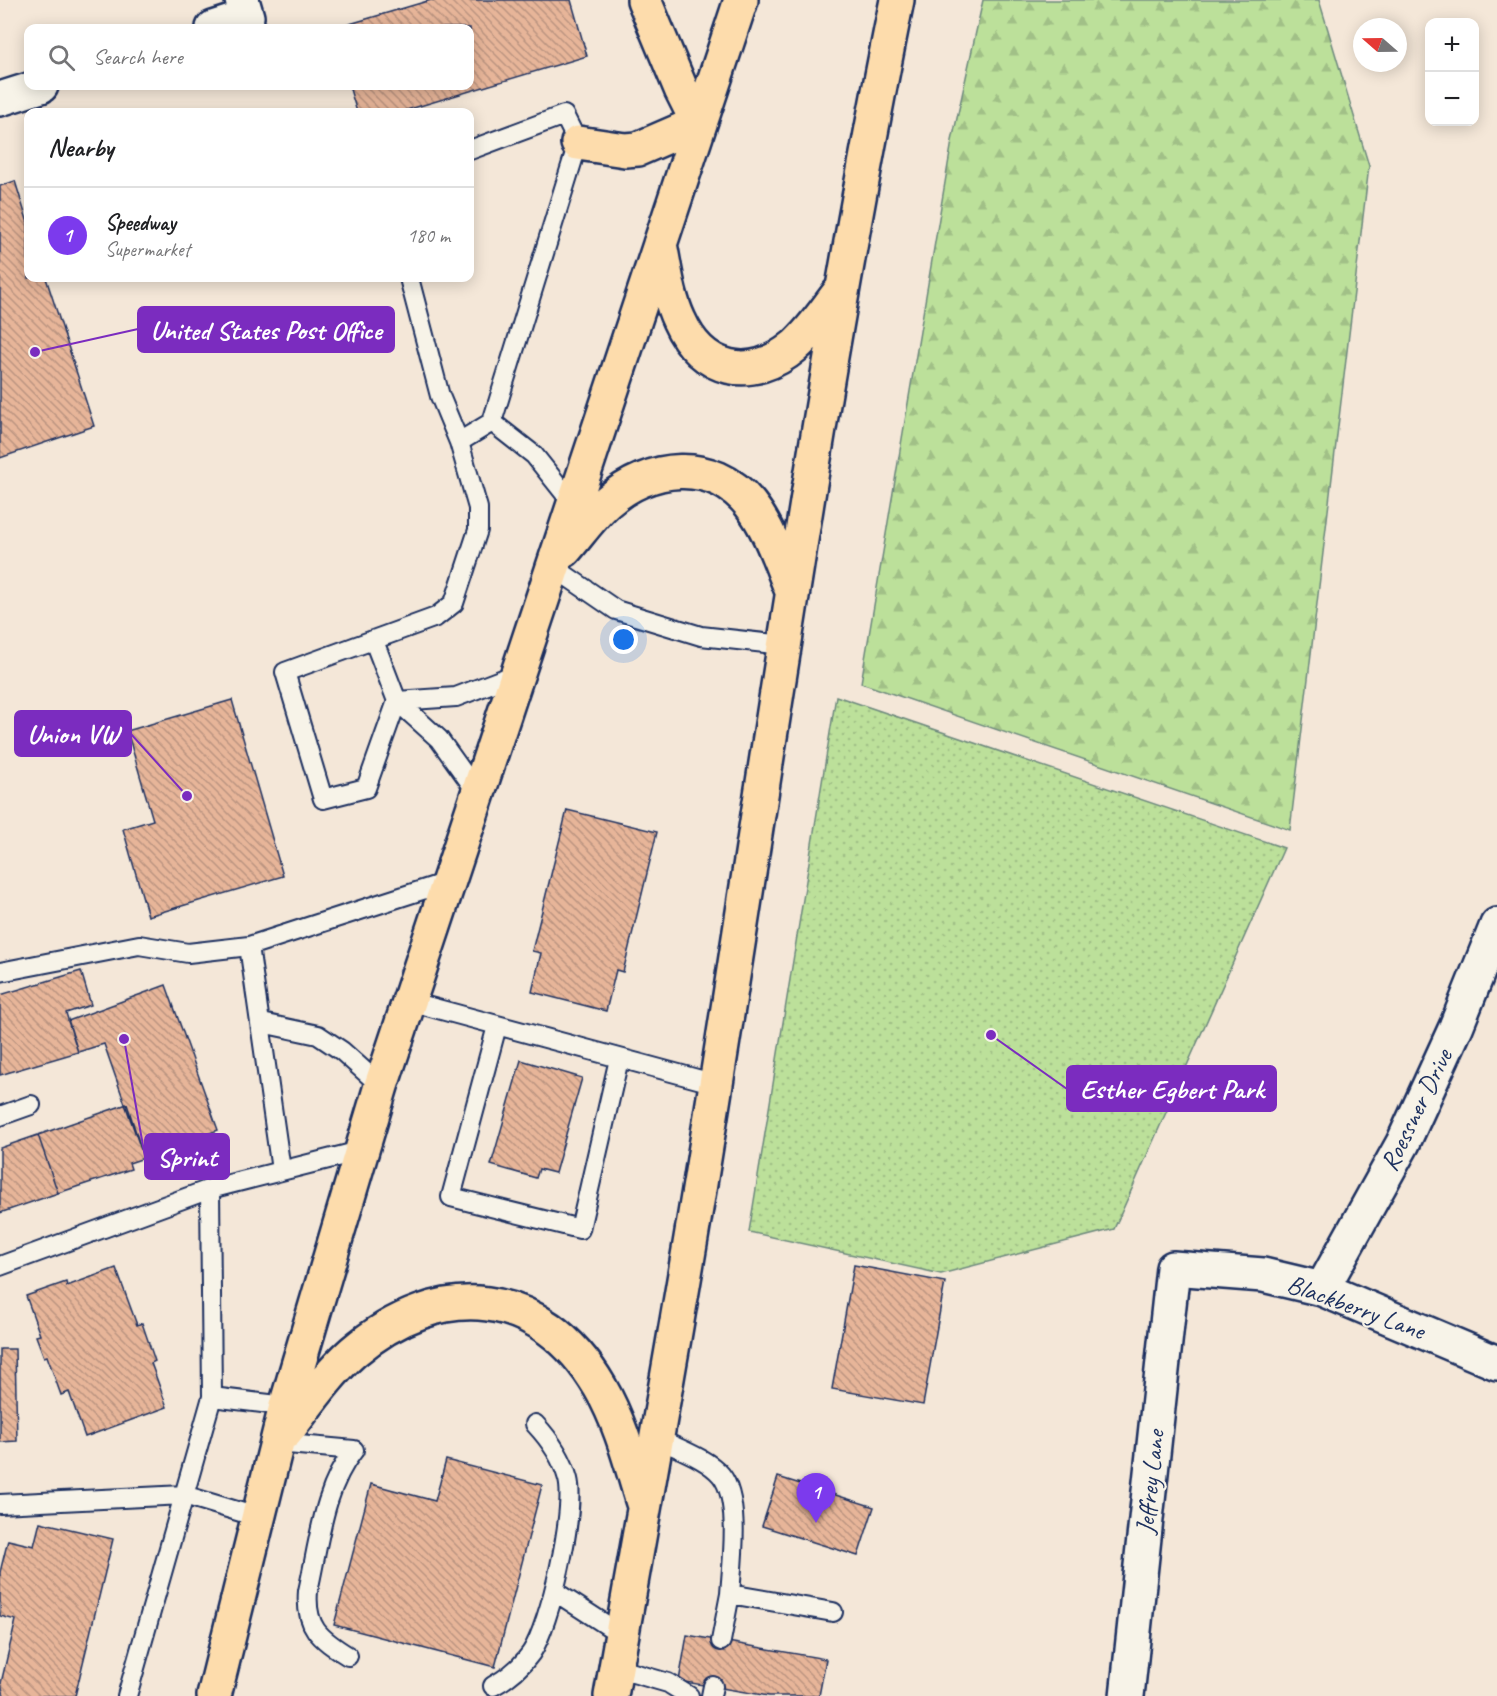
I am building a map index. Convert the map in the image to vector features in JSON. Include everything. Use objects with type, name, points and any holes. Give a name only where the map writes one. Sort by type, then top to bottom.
[{"type":"highway","points":[[644,0],[681,89],[698,123]]},
{"type":"highway","points":[[214,1696],[286,1406],[360,1151],[698,123],[741,0]]},
{"type":"highway","points":[[614,1682],[716,1084],[783,645],[841,289],[897,0]]},
{"type":"highway","points":[[578,143],[626,150],[639,149],[698,123]]},
{"type":"highway","points":[[660,242],[678,319],[696,346],[720,365],[747,368],[777,358],[807,334],[841,289]]},
{"type":"highway","points":[[552,566],[594,516],[620,492],[635,483],[665,472],[693,470],[729,485],[750,504],[766,530],[792,591]]},
{"type":"highway","points":[[277,1443],[336,1370],[378,1333],[424,1308],[454,1303],[483,1304],[532,1318],[565,1342],[579,1357],[611,1407],[645,1508]]},
{"type":"street","points":[[220,24],[245,9]]},
{"type":"street","points":[[0,99],[28,90]]},
{"type":"street","name":"Roessner Drive","points":[[1322,1289],[1403,1143],[1456,1027],[1497,925]]},
{"type":"street","name":"Blackberry Lane","points":[[1173,1268],[1263,1275],[1322,1289],[1497,1363]]},
{"type":"street","name":"Jeffrey Lane","points":[[1127,1696],[1173,1268]]},
{"type":"lane","points":[[459,442],[492,422],[578,143],[564,115],[474,149]]},
{"type":"lane","points":[[397,702],[366,788],[323,800],[285,672],[436,617],[454,603],[478,530],[478,508],[459,442],[440,396],[410,282]]},
{"type":"lane","points":[[492,422],[534,455],[573,504]]},
{"type":"lane","points":[[552,566],[616,610],[701,636],[783,645]]},
{"type":"lane","points":[[374,641],[397,702],[439,739],[477,792]]},
{"type":"lane","points":[[397,702],[456,697],[516,674]]},
{"type":"lane","points":[[0,972],[139,945],[188,953],[249,946],[447,882]]},
{"type":"lane","points":[[249,946],[262,1023],[281,1170]]},
{"type":"lane","points":[[408,1001],[716,1084]]},
{"type":"lane","points":[[262,1023],[318,1035],[342,1051],[381,1086]]},
{"type":"lane","points":[[497,1026],[451,1197],[580,1229],[619,1059]]},
{"type":"lane","points":[[0,1116],[31,1105]]},
{"type":"lane","points":[[0,1266],[210,1189],[360,1151]]},
{"type":"lane","points":[[127,1696],[212,1397],[210,1189]]},
{"type":"lane","points":[[212,1397],[286,1406]]},
{"type":"lane","points":[[493,1686],[507,1678],[531,1653],[540,1637],[554,1592],[570,1495],[562,1461],[549,1439],[535,1424]]},
{"type":"lane","points":[[657,1438],[702,1461],[721,1475],[731,1496],[730,1594],[721,1641]]},
{"type":"lane","points":[[277,1443],[354,1450],[341,1466],[330,1493],[308,1591],[307,1607],[309,1620],[317,1634],[348,1656]]},
{"type":"lane","points":[[0,1504],[184,1495],[257,1517]]},
{"type":"lane","points":[[554,1592],[622,1635]]},
{"type":"lane","points":[[730,1594],[833,1612]]},
{"type":"lane","points":[[614,1682],[668,1683],[689,1696]]},
{"type":"green space","points":[[983,0],[1319,0],[1369,166],[1290,830],[861,683],[952,141]]},
{"type":"green space","points":[[836,696],[1284,848],[1114,1229],[941,1274],[749,1232]]},
{"type":"building","points":[[431,0],[571,0],[587,56],[474,90],[474,24],[350,24]]},
{"type":"building","points":[[350,90],[473,90],[413,108],[356,108]]},
{"type":"building","points":[[15,181],[24,210],[24,282],[47,282],[94,426],[0,458],[0,186]]},
{"type":"building","points":[[232,700],[283,876],[148,916],[123,829],[153,820],[127,731]]},
{"type":"building","points":[[567,810],[657,832],[623,972],[616,970],[606,1011],[532,992],[541,953],[532,951]]},
{"type":"building","points":[[81,971],[91,1005],[66,1013],[78,1052],[0,1075],[0,995]]},
{"type":"building","points":[[166,985],[218,1130],[144,1158],[104,1044],[78,1052],[68,1021]]},
{"type":"building","points":[[521,1060],[582,1078],[555,1173],[539,1169],[536,1178],[491,1165]]},
{"type":"building","points":[[127,1104],[144,1158],[129,1163],[131,1169],[58,1193],[38,1135]]},
{"type":"building","points":[[38,1135],[58,1193],[0,1213],[0,1148]]},
{"type":"building","points":[[854,1265],[945,1282],[923,1405],[832,1389]]},
{"type":"building","points":[[116,1268],[137,1325],[142,1323],[155,1361],[151,1363],[167,1407],[85,1437],[69,1392],[61,1395],[47,1356],[44,1357],[36,1336],[40,1335],[26,1296],[66,1282],[67,1286]]},
{"type":"building","points":[[0,1349],[15,1349],[17,1441],[0,1442]]},
{"type":"building","points":[[446,1460],[542,1485],[495,1667],[334,1625],[371,1484],[435,1501]]},
{"type":"building","points":[[778,1477],[874,1507],[858,1556],[762,1526]]},
{"type":"building","points":[[40,1522],[113,1539],[75,1696],[4,1696],[1,1683],[16,1620],[0,1616],[0,1572],[8,1540],[34,1546]]},
{"type":"building","points":[[687,1635],[826,1659],[819,1696],[769,1696],[679,1681]]},
{"type":"place","name":"United States Post Office","points":[[35,352]]},
{"type":"place","name":"Union VW","points":[[187,796]]},
{"type":"place","name":"Esther Egbert Park","points":[[991,1035]]},
{"type":"place","name":"Sprint","points":[[124,1039]]},
{"type":"place","name":"Speedway","points":[[816,1523]]}]
